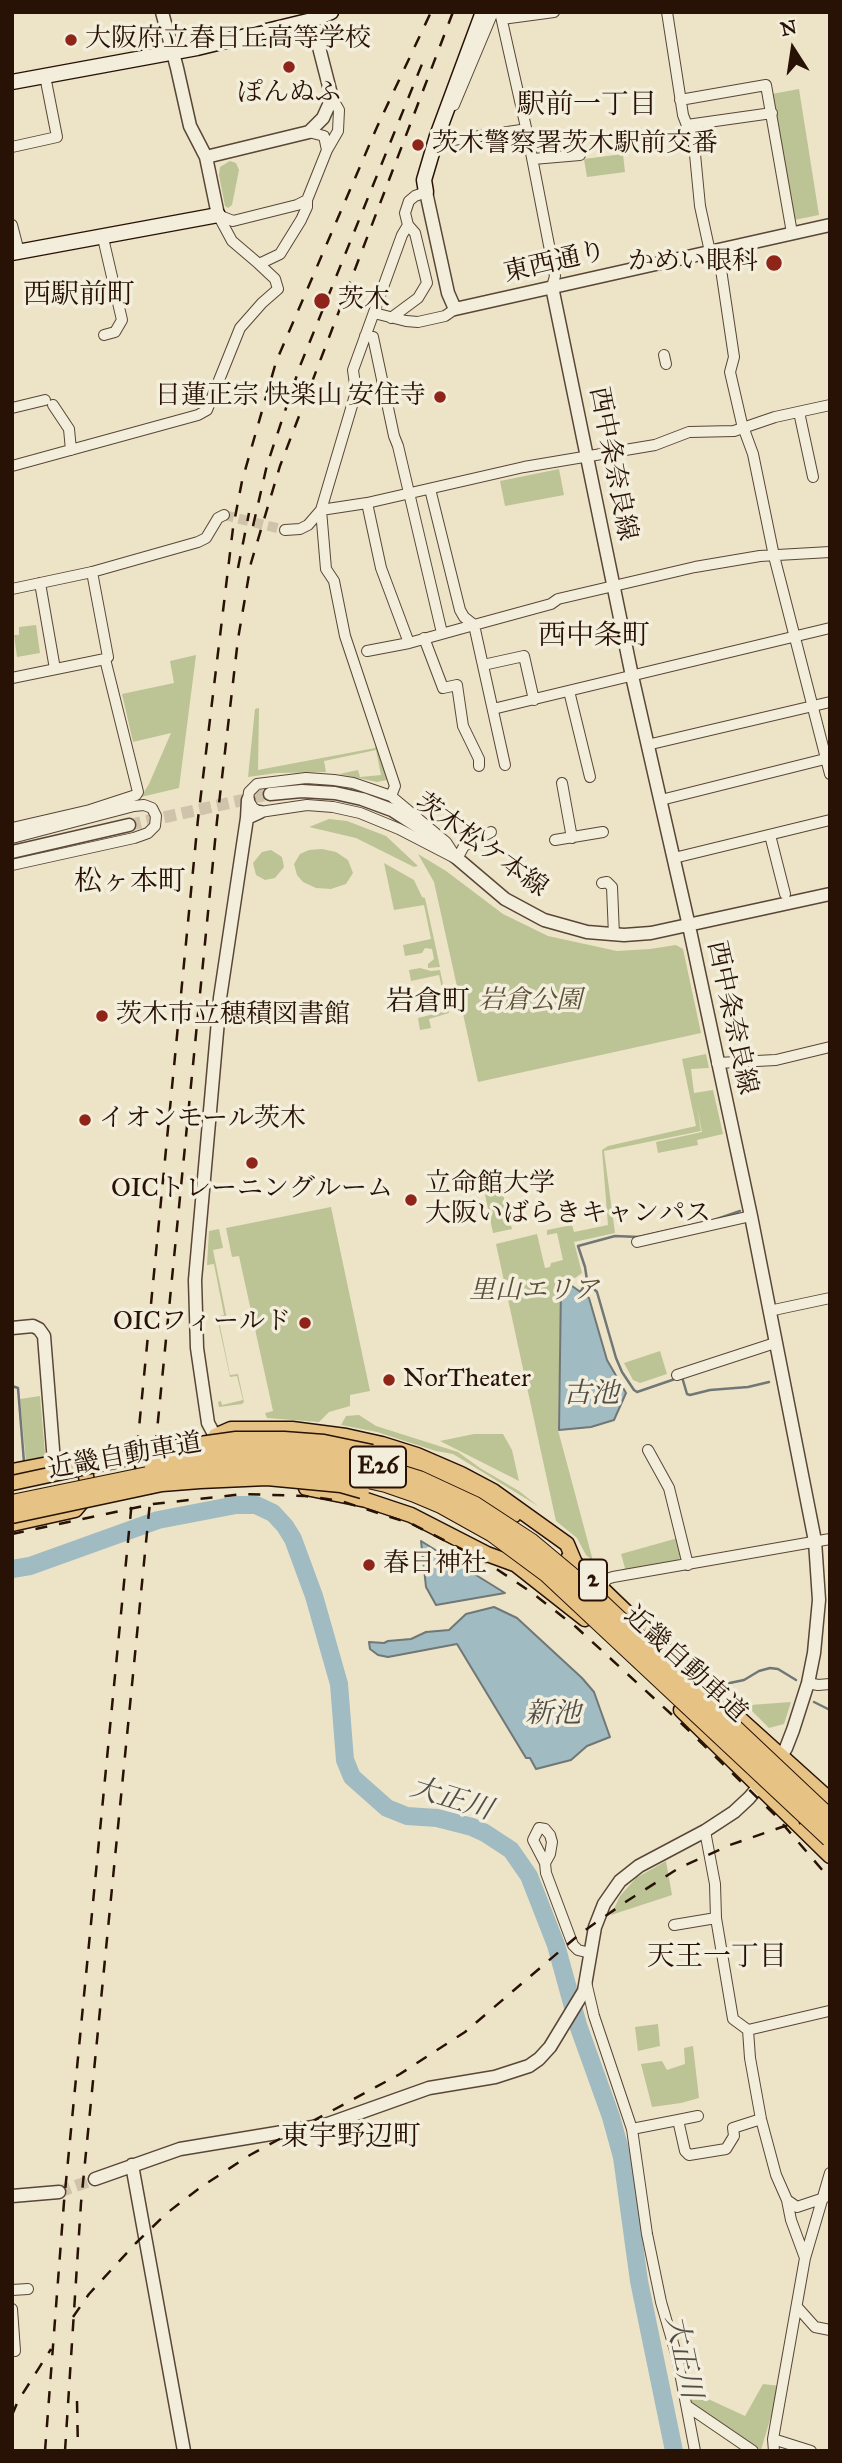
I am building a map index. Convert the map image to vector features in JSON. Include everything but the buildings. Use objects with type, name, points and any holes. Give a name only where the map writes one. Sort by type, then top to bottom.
[{"type":"highway","name":"近畿自動車道","points":[[12,1493],[159,1462],[229,1452],[296,1452],[327,1456],[358,1461],[419,1480],[484,1512],[556,1563],[830,1819]]},
{"type":"highway","name":"近畿自動車道","points":[[12,1504],[162,1473],[260,1465],[334,1471],[415,1493],[493,1533],[547,1573],[828,1848]]},
{"type":"main road","points":[[12,82],[197,48],[331,12]]},
{"type":"main road","points":[[426,192],[424,180],[441,139],[483,12]]},
{"type":"main road","points":[[15,252],[218,215]]},
{"type":"main road","points":[[517,1566],[487,1554],[411,1515],[366,1500],[314,1489],[216,1481],[210,1472],[207,1451],[215,1436],[231,1429],[292,1429],[372,1442],[417,1455],[461,1474],[518,1507],[567,1544],[575,1563]]},
{"type":"main road","name":"2","points":[[12,1483],[178,1447],[236,1439],[284,1438],[324,1442],[416,1465],[470,1489],[518,1518],[575,1563],[654,1640],[830,1800]]},
{"type":"main road","points":[[12,1471],[69,1460],[78,1462],[85,1471],[89,1486],[85,1498],[75,1510],[12,1524]]},
{"type":"main road","name":"2","points":[[12,1516],[162,1484],[267,1478],[341,1485],[408,1505],[465,1532],[517,1566],[586,1621],[828,1848]]},
{"type":"street","points":[[12,465],[198,415],[207,410],[240,328],[261,303],[278,289],[275,279],[232,241],[218,215],[206,157],[190,126],[162,12]]},
{"type":"street","points":[[493,12],[441,139],[521,130],[527,132]]},
{"type":"street","points":[[667,12],[680,100],[694,144],[700,206],[714,254],[734,357],[730,372],[753,454],[774,556],[830,774]]},
{"type":"street","points":[[552,287],[555,276],[533,159],[501,15],[558,14]]},
{"type":"street","points":[[259,264],[280,254],[301,220],[327,150],[338,131],[339,110],[332,98],[315,16]]},
{"type":"street","points":[[12,147],[57,137],[45,76]]},
{"type":"street","points":[[680,100],[765,85],[792,233]]},
{"type":"street","points":[[309,132],[323,118],[332,98]]},
{"type":"street","points":[[687,125],[772,113]]},
{"type":"street","points":[[206,157],[309,132],[324,136],[327,150]]},
{"type":"street","points":[[533,159],[580,155]]},
{"type":"street","points":[[374,313],[391,318],[418,321],[445,316],[455,309],[448,293],[426,192],[409,201],[405,213],[408,225],[415,233],[427,283],[418,298],[391,318]]},
{"type":"street","points":[[218,215],[233,221],[307,201]]},
{"type":"street","points":[[12,225],[15,252]]},
{"type":"street","points":[[391,796],[394,786],[345,636],[334,581],[326,569],[321,510],[356,392],[353,370],[408,225]]},
{"type":"street","name":"東西通り","points":[[455,309],[714,254],[830,225]]},
{"type":"street","points":[[103,238],[122,320],[116,332],[104,335]]},
{"type":"street","name":"西中条奈良線","points":[[552,287],[589,457],[613,588],[751,1216],[815,1541],[819,1600],[808,1683],[781,1757],[760,1786],[734,1812],[705,1831],[639,1866],[620,1881],[604,1905],[595,1927],[585,1986]]},
{"type":"street","points":[[365,335],[373,337],[442,633]]},
{"type":"street","points":[[12,408],[49,402],[69,429],[71,450]]},
{"type":"street","points":[[285,530],[300,529],[308,525],[321,510],[367,503],[524,467],[654,445],[688,432],[734,431],[830,405]]},
{"type":"street","points":[[799,412],[813,477]]},
{"type":"street","points":[[430,489],[460,610],[474,625],[505,765]]},
{"type":"street","points":[[367,503],[381,568],[408,643]]},
{"type":"street","points":[[12,589],[92,572],[189,545],[206,538],[218,518],[224,515]]},
{"type":"street","points":[[367,651],[408,643],[551,604],[558,599],[613,588],[695,566],[830,552]]},
{"type":"street","points":[[12,828],[90,810],[136,795],[138,792],[105,659],[108,657],[92,572]]},
{"type":"street","points":[[40,583],[55,669]]},
{"type":"street","points":[[493,709],[830,628]]},
{"type":"street","points":[[424,638],[443,688],[457,685],[463,726],[480,766]]},
{"type":"street","points":[[483,665],[524,656],[534,700]]},
{"type":"street","points":[[12,678],[105,659]]},
{"type":"street","points":[[569,691],[590,777]]},
{"type":"street","points":[[647,746],[830,702]]},
{"type":"street","points":[[661,800],[825,759]]},
{"type":"street","points":[[215,1436],[208,1423],[199,1360],[195,1280],[220,998],[251,789],[257,784],[306,778],[354,783],[391,796],[446,842],[457,859]]},
{"type":"street","points":[[562,783],[572,838]]},
{"type":"street","name":"茨木松ケ本線","points":[[270,794],[319,791],[375,803],[416,824],[505,899],[534,915],[576,930],[614,935],[643,934],[830,894]]},
{"type":"street","points":[[248,800],[260,811]]},
{"type":"street","points":[[247,818],[260,811],[307,805],[350,810],[388,824],[457,859]]},
{"type":"street","points":[[12,838],[134,806],[152,808],[156,816],[155,826],[148,833],[134,838],[12,865]]},
{"type":"street","points":[[674,858],[830,820]]},
{"type":"street","points":[[12,852],[129,825]]},
{"type":"street","points":[[457,859],[464,846],[491,832]]},
{"type":"street","points":[[555,841],[603,832]]},
{"type":"street","points":[[770,835],[785,894]]},
{"type":"street","points":[[602,883],[607,882],[612,887],[614,935]]},
{"type":"street","points":[[717,1063],[776,1060],[830,1046]]},
{"type":"street","points":[[636,1242],[751,1216]]},
{"type":"street","points":[[769,1311],[830,1297]]},
{"type":"street","points":[[12,1328],[33,1326],[44,1336],[54,1462]]},
{"type":"street","points":[[677,1375],[775,1343]]},
{"type":"street","points":[[648,1450],[669,1488],[688,1565]]},
{"type":"street","points":[[600,1588],[607,1579],[613,1577],[830,1539]]},
{"type":"street","points":[[654,1640],[676,1681],[805,1804],[828,1848]]},
{"type":"street","points":[[808,1683],[830,1684]]},
{"type":"street","points":[[705,1831],[733,2019],[748,2030],[829,2011]]},
{"type":"street","points":[[545,1863],[546,1873],[573,1945],[578,1950],[590,1953]]},
{"type":"street","points":[[674,1925],[716,1918]]},
{"type":"street","points":[[95,2179],[180,2149],[325,2125],[429,2088],[508,2074],[529,2066],[540,2059],[562,2028],[585,1986]]},
{"type":"street","points":[[585,1986],[632,2129],[647,2234],[695,2451]]},
{"type":"street","points":[[748,2030],[761,2119],[776,2175],[787,2200],[805,2258]]},
{"type":"street","points":[[632,2129],[698,2116]]},
{"type":"street","points":[[678,2120],[685,2151],[689,2155],[726,2148],[734,2136],[733,2129],[761,2119]]},
{"type":"street","points":[[132,2165],[184,2451]]},
{"type":"street","points":[[774,2451],[773,2439],[805,2258],[830,2173]]},
{"type":"street","points":[[12,2196],[59,2192]]},
{"type":"street","points":[[787,2200],[797,2207],[824,2198]]},
{"type":"street","points":[[12,2290],[28,2289]]},
{"type":"street","points":[[798,2308],[815,2327],[830,2330]]},
{"type":"street","points":[[12,2309],[15,2351]]},
{"type":"street","points":[[687,2406],[753,2451]]},
{"type":"street","points":[[773,2439],[811,2451]]},
{"type":"green space","points":[[799,89],[819,215],[794,220],[772,94]]},
{"type":"green space","points":[[623,154],[625,172],[587,177],[584,159]]},
{"type":"green space","points":[[230,161],[236,163],[239,170],[232,205],[228,208],[225,206],[219,175],[220,167]]},
{"type":"green space","points":[[559,469],[564,495],[505,506],[500,481]]},
{"type":"green space","points":[[36,625],[40,653],[17,657],[14,635],[19,635],[19,627]]},
{"type":"green space","points":[[196,655],[179,788],[141,797],[171,733],[133,742],[122,694],[174,683],[170,661]]},
{"type":"green space","points":[[259,708],[258,770],[375,748],[376,744],[387,780],[377,782],[339,774],[358,770],[360,777],[381,775],[376,750],[324,761],[326,772],[277,773],[248,777],[255,709]]},
{"type":"green space","points":[[329,819],[347,821],[386,836],[418,866],[414,867],[356,838],[309,827]]},
{"type":"green space","points":[[322,849],[336,852],[348,860],[353,873],[346,884],[331,889],[316,888],[303,882],[297,875],[294,864],[300,854]]},
{"type":"green space","points":[[271,850],[282,857],[284,867],[275,878],[265,880],[256,875],[253,863],[262,852]]},
{"type":"green space","name":"岩倉公園","points":[[418,854],[446,871],[503,914],[548,936],[617,951],[676,945],[683,949],[701,1033],[478,1082],[434,882]]},
{"type":"green space","points":[[384,863],[414,880],[425,898],[440,967],[428,968],[428,964],[434,959],[432,949],[425,948],[422,953],[405,956],[403,945],[431,939],[424,905],[394,910]]},
{"type":"green space","points":[[409,970],[440,970],[449,1013],[429,1019],[431,1028],[420,1030],[418,1018],[447,1011],[439,975],[411,981]]},
{"type":"green space","name":"里山エリア","points":[[706,1054],[709,1068],[691,1069],[694,1093],[713,1090],[723,1134],[697,1140],[698,1145],[658,1153],[656,1142],[702,1132],[697,1107],[701,1131],[604,1151],[615,1233],[574,1242],[582,1273],[575,1278],[561,1277],[558,1430],[593,1561],[586,1555],[577,1538],[556,1521],[496,1244],[537,1234],[545,1268],[550,1267],[551,1263],[563,1260],[557,1233],[547,1235],[547,1230],[572,1225],[574,1232],[608,1225],[602,1150],[608,1146],[696,1126],[682,1059]]},
{"type":"green space","points":[[497,1171],[512,1229],[493,1233],[481,1175]]},
{"type":"green space","name":"OICフィールド","points":[[331,1207],[370,1391],[350,1395],[350,1406],[329,1412],[319,1422],[267,1418],[265,1413],[273,1411],[239,1256],[232,1257],[226,1228]]},
{"type":"green space","points":[[219,1229],[223,1248],[213,1250],[227,1319],[219,1321],[230,1375],[238,1374],[244,1402],[219,1407],[218,1402],[221,1401],[222,1405],[243,1400],[237,1376],[230,1377],[217,1317],[224,1315],[214,1264],[207,1265],[209,1231]]},
{"type":"green space","points":[[660,1351],[667,1374],[640,1383],[633,1380],[624,1363]]},
{"type":"green space","points":[[40,1396],[45,1453],[42,1459],[26,1462],[20,1399]]},
{"type":"green space","points":[[359,1415],[376,1426],[458,1452],[538,1506],[453,1454],[377,1432],[341,1425],[346,1416]]},
{"type":"green space","points":[[474,1434],[503,1434],[512,1450],[519,1481],[440,1441]]},
{"type":"green space","points":[[678,1538],[682,1555],[678,1561],[623,1570],[625,1568],[621,1554]]},
{"type":"green space","points":[[791,1702],[784,1724],[769,1728],[748,1707],[750,1705]]},
{"type":"green space","points":[[666,1861],[672,1895],[611,1915],[620,1896],[636,1878]]},
{"type":"green space","points":[[658,2024],[660,2046],[638,2051],[635,2027]]},
{"type":"green space","points":[[693,2046],[699,2098],[652,2107],[641,2064],[662,2061],[667,2070],[685,2064],[684,2048]]},
{"type":"green space","points":[[763,2384],[780,2386],[761,2450],[691,2404],[691,2391],[745,2416]]},
{"type":"water","name":"古池","points":[[561,1285],[572,1286],[589,1298],[607,1360],[626,1393],[614,1420],[591,1427],[559,1430]]},
{"type":"water","points":[[421,1541],[505,1593],[436,1605],[426,1587]]},
{"type":"water","name":"新池","points":[[494,1607],[517,1618],[582,1678],[594,1692],[610,1737],[587,1746],[571,1760],[536,1769],[530,1758],[526,1758],[457,1644],[388,1657],[378,1655],[370,1649],[369,1642],[411,1639],[426,1632],[449,1630],[466,1614]]},
{"type":"waterway","points":[[585,1282],[585,1267],[578,1246],[615,1236],[639,1237],[714,1220],[740,1211]]},
{"type":"waterway","points":[[581,1291],[587,1282],[597,1292],[616,1358],[634,1390],[637,1392],[675,1379]]},
{"type":"waterway","points":[[682,1377],[687,1394],[690,1395],[769,1382]]},
{"type":"waterway","points":[[12,1386],[18,1388],[24,1462]]},
{"type":"waterway","name":"大正川","points":[[12,1569],[30,1566],[158,1520],[236,1505],[256,1505],[273,1513],[285,1526],[293,1539],[314,1596],[339,1684],[345,1760],[352,1777],[387,1808],[407,1816],[437,1818],[485,1833],[511,1850],[529,1876],[556,1945],[578,2025],[611,2117],[622,2157],[639,2281],[674,2451]]},
{"type":"waterway","points":[[725,1684],[744,1680],[770,1668],[778,1669],[796,1680]]},
{"type":"waterway","points":[[814,1702],[830,1710]]},
{"type":"tunnel","points":[[224,515],[285,530]]},
{"type":"tunnel","points":[[129,825],[270,794]]},
{"type":"tunnel","points":[[59,2192],[95,2179]]},
{"type":"railway","points":[[45,2451],[64,2202],[198,819],[233,528],[242,481],[276,362],[377,127],[431,12]]},
{"type":"railway","points":[[65,2451],[81,2203],[217,821],[238,639],[251,563],[280,466],[453,12]]},
{"type":"railway","points":[[253,526],[267,465],[300,366],[422,64]]},
{"type":"railway","points":[[238,568],[249,513]]},
{"type":"railway","points":[[12,1534],[153,1504],[244,1494],[305,1496],[341,1501],[412,1524],[483,1560],[576,1627],[681,1723],[775,1815],[830,1879]]},
{"type":"railway","points":[[73,2317],[89,2294],[136,2243],[167,2213],[201,2187],[250,2155],[400,2074],[465,2032],[581,1933],[627,1901],[679,1868],[730,1845],[782,1827],[830,1816]]},
{"type":"railway","points":[[12,2415],[51,2349]]},
{"type":"railway","points":[[77,2401],[78,2451]]},
{"type":"place","name":"大阪府立春日丘高等学校","points":[[71,40]]},
{"type":"place","name":"ぽんぬふ","points":[[289,67]]},
{"type":"place","name":"茨木警察署茨木駅前交番","points":[[418,145]]},
{"type":"place","name":"かめい眼科","points":[[774,263]]},
{"type":"place","name":"茨木","points":[[322,301]]},
{"type":"place","name":"日蓮正宗 快楽山 安住寺","points":[[440,397]]},
{"type":"place","name":"茨木市立穂積図書館","points":[[102,1016]]},
{"type":"place","name":"イオンモール茨木","points":[[85,1120]]},
{"type":"place","name":"OICトレーニングルーム","points":[[252,1163]]},
{"type":"place","name":"立命館大学 大阪いばらきキャンパス","points":[[411,1200]]},
{"type":"place","name":"OICフィールド","points":[[305,1323]]},
{"type":"place","name":"NorTheater","points":[[389,1380]]},
{"type":"place","name":"春日神社","points":[[369,1565]]},
{"type":"district","name":"駅前一丁目","points":[[587,106]]},
{"type":"district","name":"西駅前町","points":[[79,296]]},
{"type":"district","name":"西中条町","points":[[594,637]]},
{"type":"district","name":"松ヶ本町","points":[[130,883]]},
{"type":"district","name":"岩倉町","points":[[428,1003]]},
{"type":"district","name":"天王一丁目","points":[[717,1958]]},
{"type":"district","name":"東宇野辺町","points":[[351,2138]]}]
